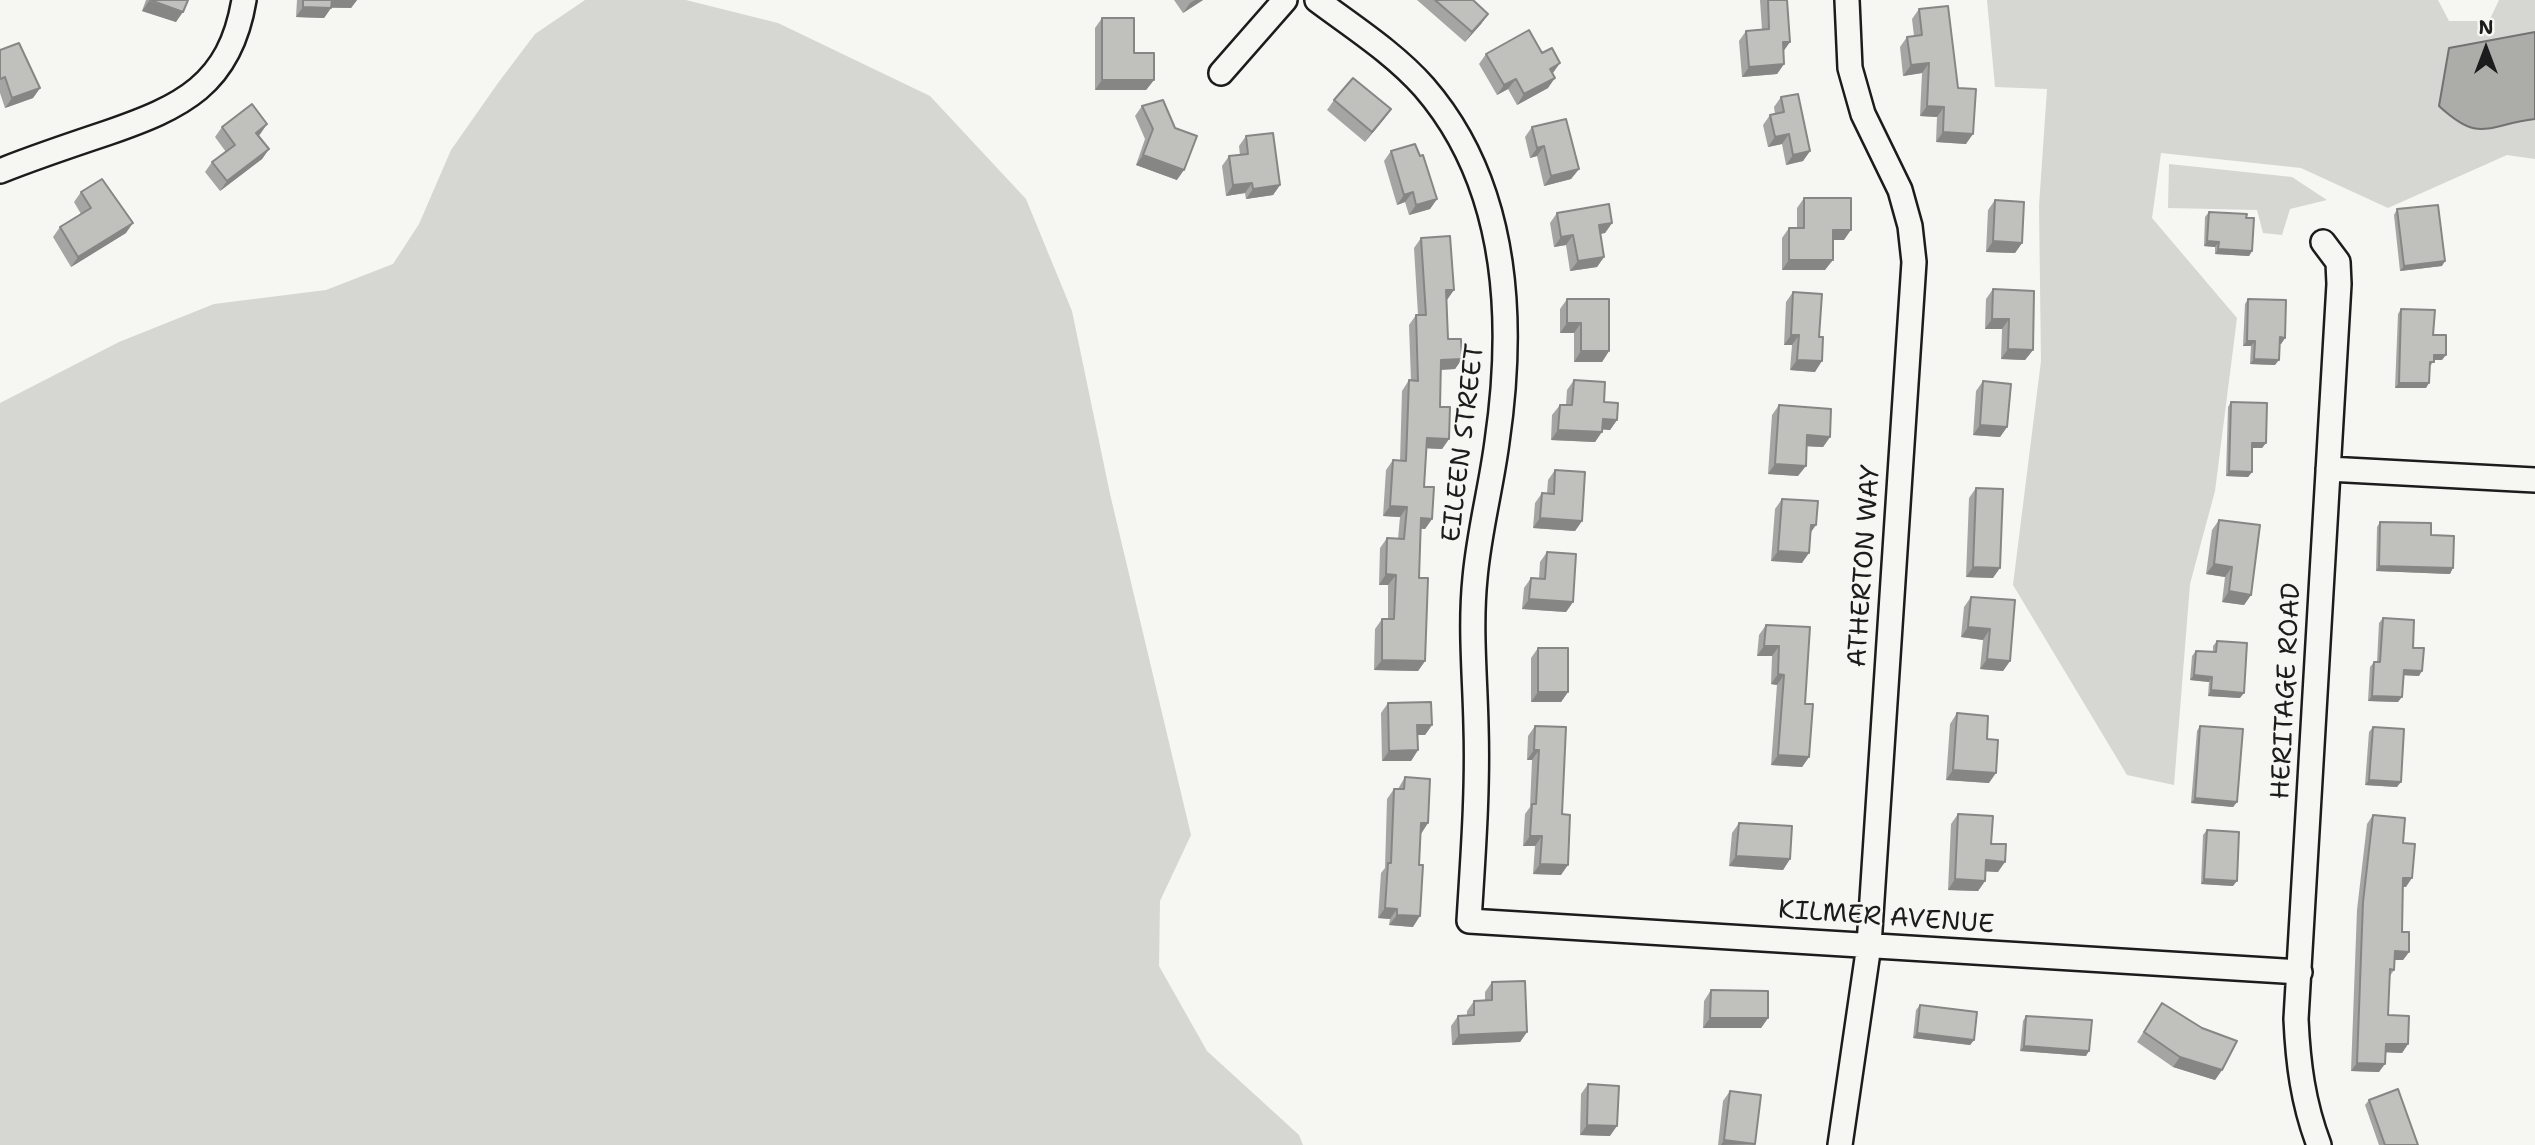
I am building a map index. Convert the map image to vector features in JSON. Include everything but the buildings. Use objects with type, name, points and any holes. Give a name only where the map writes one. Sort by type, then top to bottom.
[{"type":"street","points":[[0,171],[153,117],[183,102],[208,81],[229,53],[244,0]]},
{"type":"street","points":[[1221,73],[1285,0]]},
{"type":"street","name":"EILEEN STREET","points":[[1317,0],[1386,52],[1422,85],[1452,122],[1474,164],[1489,208],[1503,268],[1506,328],[1504,386],[1474,580],[1476,779],[1469,921]]},
{"type":"street","name":"ATHERTON WAY","points":[[1840,1145],[1868,945],[1913,262],[1910,226],[1900,190],[1863,114],[1850,68],[1847,0]]},
{"type":"street","name":"HERITAGE ROAD","points":[[2319,1145],[2308,1115],[2298,1068],[2296,1019],[2339,284],[2337,262],[2323,242]]},
{"type":"street","points":[[2328,469],[2535,480]]},
{"type":"street","name":"KILMER AVENUE","points":[[1469,921],[2300,972]]},
{"type":"shaded area","points":[[585,0],[686,0],[778,23],[930,96],[1026,199],[1072,311],[1110,494],[1191,835],[1160,901],[1159,966],[1207,1051],[1299,1135],[1303,1145],[0,1145],[0,403],[119,342],[214,304],[326,290],[393,264],[419,224],[451,150],[498,83],[535,34]]},
{"type":"shaded area","points":[[1987,0],[2438,0],[2449,21],[2489,21],[2499,0],[2535,0],[2535,159],[2507,155],[2388,208],[2301,168],[2161,153],[2152,218],[2237,318],[2215,491],[2190,584],[2174,785],[2127,775],[2013,585],[2041,361],[2039,206],[2047,89],[1995,87]]},
{"type":"shaded area","points":[[2535,32],[2535,119],[2494,128],[2474,128],[2464,125],[2439,106],[2449,48]]},
{"type":"shaded area","points":[[2169,164],[2292,177],[2327,200],[2290,209],[2282,235],[2263,233],[2257,210],[2168,208]]}]
